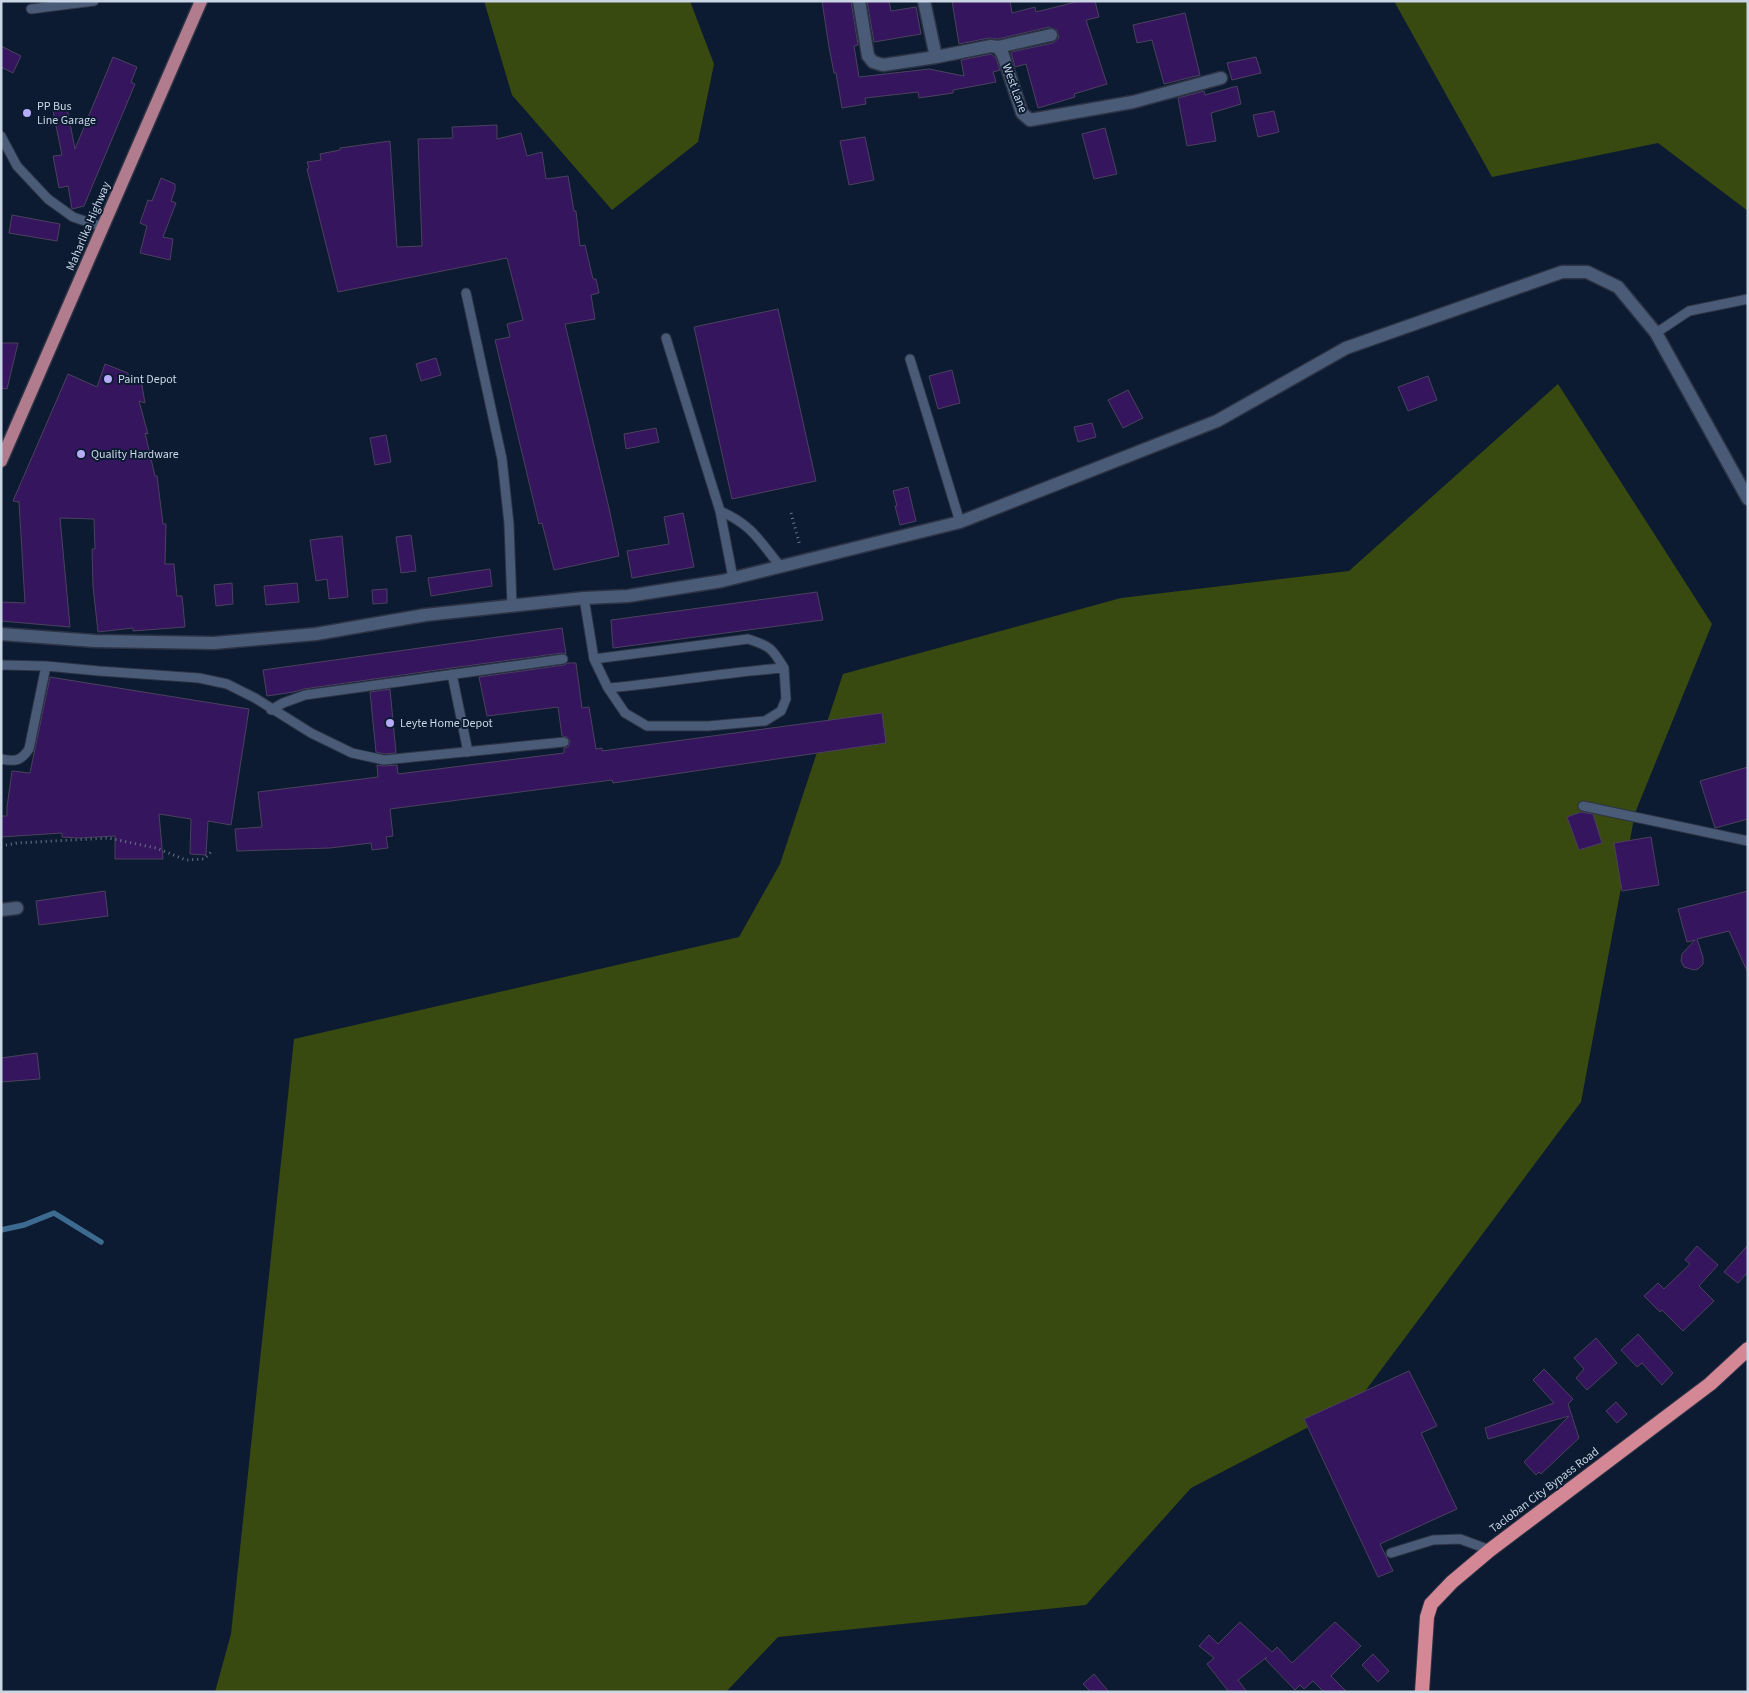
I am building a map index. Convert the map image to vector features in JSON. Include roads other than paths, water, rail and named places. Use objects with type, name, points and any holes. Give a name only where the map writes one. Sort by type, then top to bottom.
[{"type":"highway","name":"Tacloban City Bypass Road","points":[[1422,1692],[1427,1617],[1431,1604],[1452,1582],[1490,1550],[1710,1384],[1748,1349]]},
{"type":"main road","name":"Maharlika Highway","points":[[1,461],[201,1]]},
{"type":"street","points":[[859,1],[868,56],[873,62],[883,65],[991,46],[998,47],[1051,35]]},
{"type":"street","points":[[924,1],[936,57]]},
{"type":"street","name":"West Lane","points":[[998,47],[1003,55],[1022,113],[1030,120],[1133,102],[1221,78]]},
{"type":"street","points":[[1,634],[95,640],[214,643],[316,634],[425,615],[584,598],[628,596],[733,578],[960,522],[1217,421],[1346,348],[1562,272],[1587,272],[1618,287],[1656,333],[1748,499]]},
{"type":"street","points":[[1,910],[17,908]]},
{"type":"lane","points":[[31,9],[94,1]]},
{"type":"lane","points":[[1,136],[17,166],[48,199],[73,217],[103,227]]},
{"type":"lane","points":[[466,293],[502,459],[509,524],[512,606]]},
{"type":"lane","points":[[1656,333],[1689,311],[1748,299]]},
{"type":"lane","points":[[666,338],[720,511],[733,578]]},
{"type":"lane","points":[[910,359],[960,522]]},
{"type":"lane","points":[[720,511],[737,518],[746,525],[780,566]]},
{"type":"lane","points":[[584,598],[594,659],[608,688],[625,713],[647,726],[708,726],[765,721],[781,710],[786,699],[784,668],[774,651],[765,645],[748,639],[594,659]]},
{"type":"lane","points":[[272,710],[283,703],[305,695],[563,658]]},
{"type":"lane","points":[[1,665],[46,666],[199,678],[227,684],[255,698],[312,733],[352,753],[384,760],[564,742]]},
{"type":"lane","points":[[1,759],[12,761],[23,758],[29,749],[46,666]]},
{"type":"lane","points":[[608,688],[664,683],[748,670],[784,668]]},
{"type":"lane","points":[[452,674],[468,752]]},
{"type":"lane","points":[[1583,806],[1748,841]]},
{"type":"lane","points":[[1391,1553],[1434,1540],[1460,1539],[1490,1550]]},
{"type":"waterway","points":[[1,1230],[24,1225],[54,1213],[101,1242]]},
{"type":"place","name":"PP Bus Line Garage","points":[[27,113]]},
{"type":"place","name":"Paint Depot","points":[[108,379]]},
{"type":"place","name":"Quality Hardware","points":[[81,454]]},
{"type":"place","name":"Leyte Home Depot","points":[[390,723]]}]
